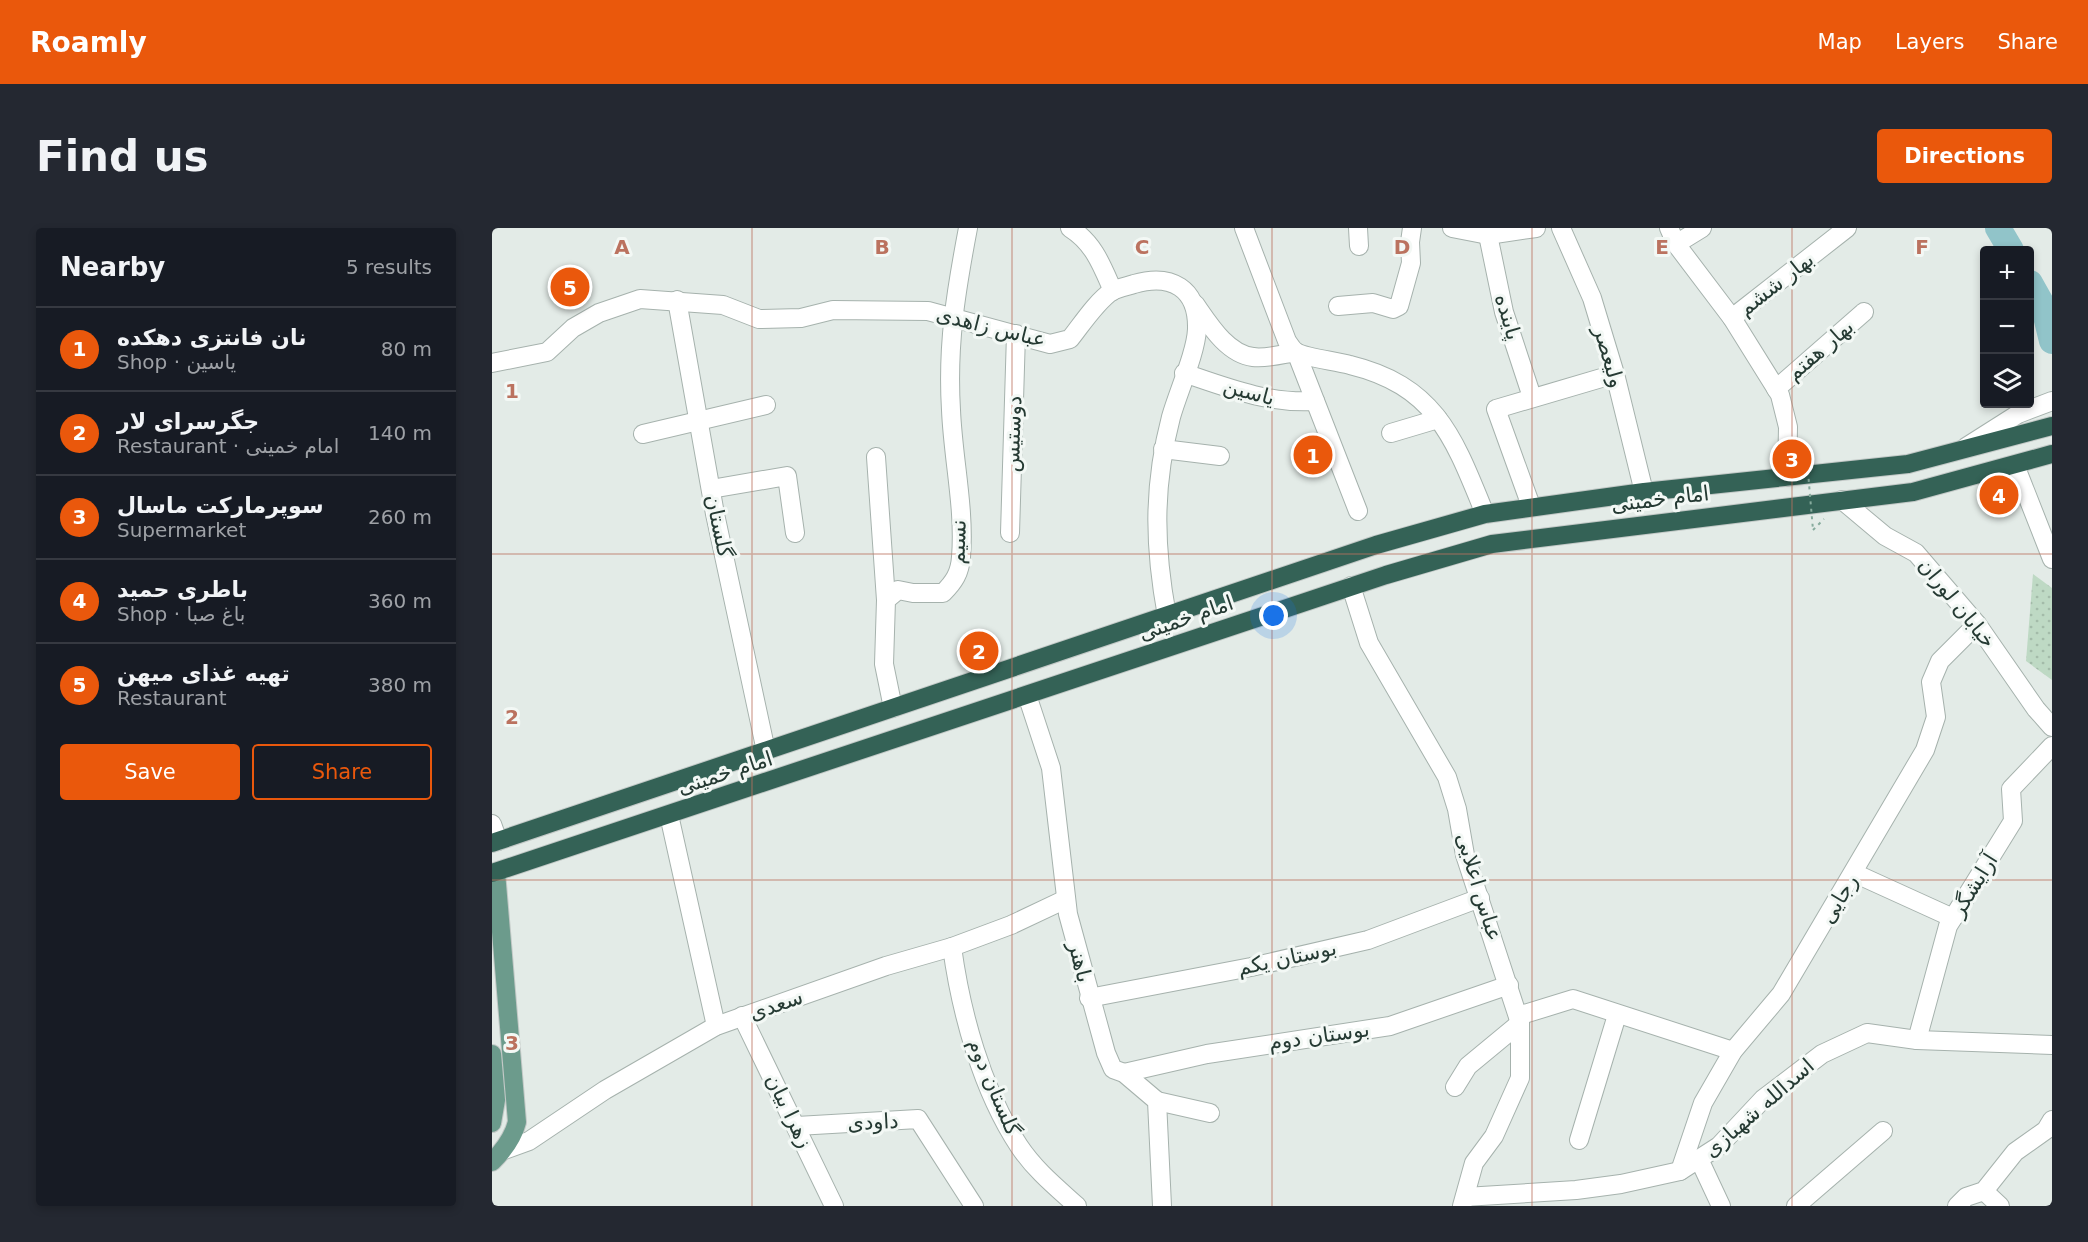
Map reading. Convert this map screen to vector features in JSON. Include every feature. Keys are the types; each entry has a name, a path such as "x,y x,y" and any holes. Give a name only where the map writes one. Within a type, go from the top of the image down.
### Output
{"highway":[{"name":"امام خمینی","path":"494,836 766,751 1376,545 1485,514 1644,492 1908,464 2008,440 2052,426"},
{"name":"امام خمینی","path":"494,873 1352,586 1492,544 1913,492 2052,454"},
{"path":"893,708 899,738"}],"main road":[{"path":"494,873 517,1101 514,1132 498,1156"},
{"path":"492,1054 496,1100 492,1122 498,1156"}],"street":[{"name":"نسیم","path":"886,600 898,590 914,593 943,592 955,580 961,560 962,532 951,410 952,317 968,228"},
{"path":"1070,228 1083,236 1095,251 1113,291"},
{"path":"1244,228 1274,312 1287,341 1296,352 1358,511"},
{"path":"1338,306 1373,303 1393,309 1399,306 1411,263 1412,228"},
{"path":"1452,228 1488,236 1536,228"},
{"name":"ولیعصر","path":"1561,228 1592,298 1615,374 1644,492"},
{"path":"1702,228 1672,236 1732,318 1776,389 1788,427 1787,477"},
{"name":"بهار ششم","path":"1732,318 1848,228"},
{"name":"پاینده","path":"1488,236 1504,312 1532,397"},
{"name":"عباس زاهدی","path":"492,363 547,352 582,323 599,313 640,299 723,305 759,318 801,318 833,310 928,311 1050,344 1070,339 1085,319 1113,291 1158,278 1172,282 1186,292 1228,346 1241,354 1255,358 1296,352"},
{"name":"گلستان","path":"677,300 711,489 766,751"},
{"path":"1167,616 1159,572 1158,471 1197,330 1194,303"},
{"name":"بهار هفتم","path":"1776,389 1864,312"},
{"name":"دوستیس","path":"1010,533 1016,334"},
{"path":"1296,352 1365,368 1401,383 1429,406 1464,462 1485,514"},
{"name":"یاسین","path":"1184,373 1259,397 1290,403 1315,401"},
{"path":"1531,506 1496,409 1615,374"},
{"path":"1959,452 2018,414 2052,401"},
{"path":"643,434 766,405"},
{"path":"1391,433 1438,418"},
{"path":"1163,449 1220,456"},
{"path":"876,457 886,600 885,664 893,708"},
{"path":"2015,465 2052,559"},
{"path":"711,489 787,476 795,533"},
{"name":"خیابان لوران","path":"1842,500 1885,536 1916,553 1977,624 2036,709 2052,728"},
{"name":"عباس اعلایی","path":"1352,586 1369,643 1447,777 1457,809 1465,855 1519,1020 1520,1077 1494,1136 1474,1163 1464,1201"},
{"name":"رجایی","path":"1680,1171 1703,1103 1733,1051 1781,994 1925,750 1936,717 1931,682 1940,661 1977,624"},
{"name":"باهنر","path":"1027,695 1051,768 1066,899 1089,998 1113,1069 1124,1073 1158,1101"},
{"name":"آرایشگر","path":"1917,1040 1948,926 2013,821 2011,789 2052,746"},
{"path":"669,815 716,1026"},
{"path":"1854,873 1953,918"},
{"name":"بوستان یکم","path":"1089,998 1251,967 1368,940 1480,898"},
{"name":"سعدی","path":"498,1156 529,1141 615,1084 716,1026 886,966 952,947 1011,925 1066,899"},
{"name":"گلستان دوم","path":"952,947 959,998 997,1105 1019,1146 1042,1175 1077,1206"},
{"name":"بوستان دوم","path":"1124,1073 1207,1054 1390,1026 1509,985"},
{"path":"1455,1087 1468,1066 1519,1020 1573,999 1733,1051"},
{"path":"1579,1140 1617,1015"},
{"name":"زهرا بیان","path":"742,1017 834,1206"},
{"name":"اسدالله شهبازی","path":"1464,1201 1526,1199 1621,1184 1680,1171 1719,1146 1763,1099 1822,1054 1867,1033 1917,1040 2052,1045"},
{"path":"1162,1206 1158,1101 1210,1113"},
{"name":"داودی","path":"797,1126 918,1119 974,1206"},
{"path":"1958,1206 1966,1197 1984,1191 2015,1152 2046,1130 2052,1120"},
{"path":"1796,1206 1883,1131"},
{"path":"1699,1159 1721,1206"},
{"path":"1984,1191 2000,1206"}],"path":[{"path":"1806,448 1813,530 1826,518"}],"green space":[{"path":"2033,574 2052,588 2052,680 2026,661"}],"waterway":[{"path":"1998,228 2009,246"},
{"path":"2034,290 2044,308 2052,341"}],"place":[{"name":"تهیه غذای میهن","path":"570,287"},
{"name":"نان فانتزی دهکده","path":"1313,455"},
{"name":"سوپرمارکت ماسال","path":"1792,459"},
{"name":"باطری حمید","path":"1999,495"},
{"name":"جگرسرای لار","path":"979,651"}]}
